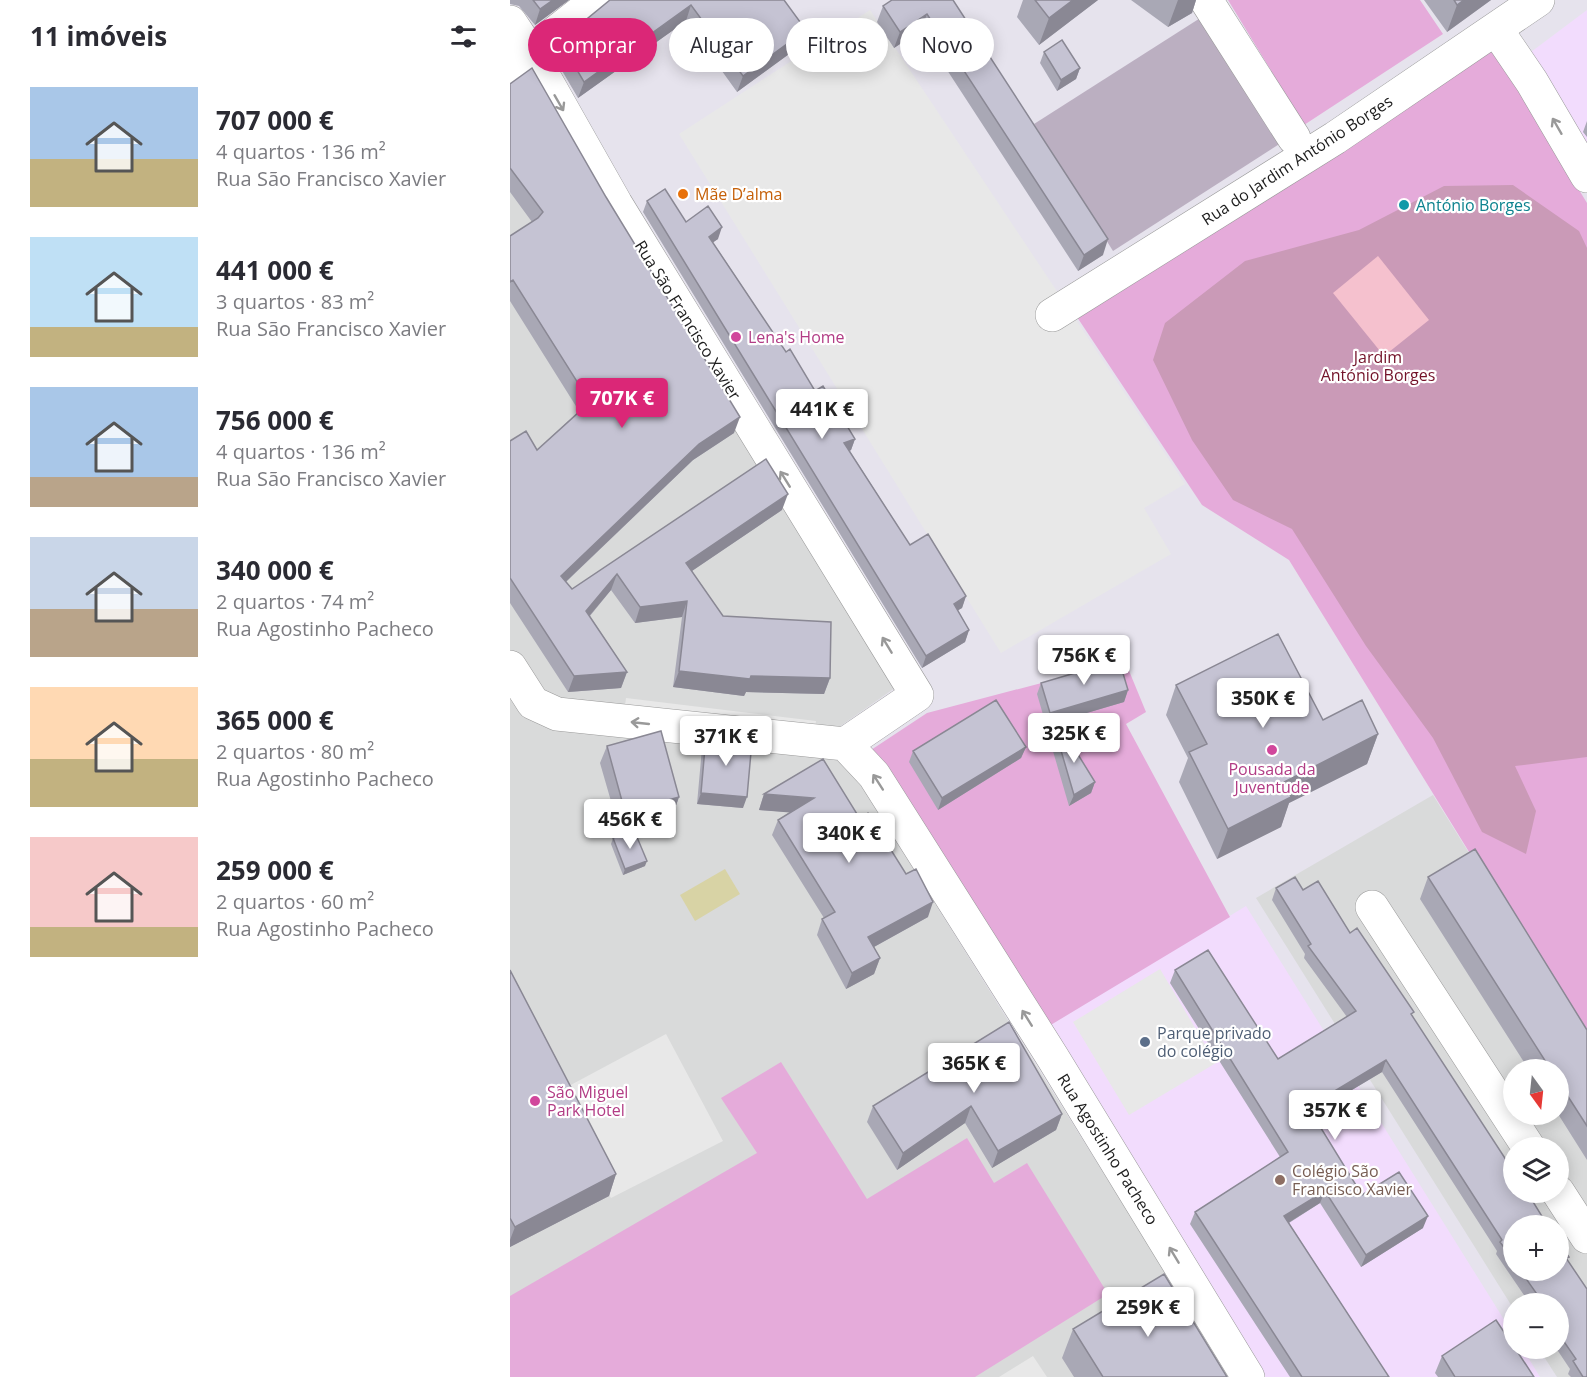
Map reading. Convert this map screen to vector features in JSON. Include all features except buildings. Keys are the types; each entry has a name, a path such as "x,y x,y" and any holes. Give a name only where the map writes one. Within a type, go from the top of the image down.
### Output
{"street":[{"path":"520,60 597,0"},
{"path":"1206,0 1294,138"},
{"name":"Rua do Jardim António Borges","path":"1052,315 1335,138 1538,0"},
{"name":"Rua São Francisco Xavier","path":"510,22 520,60 616,204 917,695 845,744"},
{"path":"1496,29 1532,82 1587,176"},
{"path":"510,667 533,703 557,714 845,744"},
{"name":"Rua Agostinho Pacheco","path":"845,744 880,785 1053,1058 1248,1377"},
{"path":"1372,906 1522,1137"},
{"path":"1565,1203 1587,1237"}],"shaded area":[{"path":"870,10 875,18 858,18"},
{"path":"1587,10 1587,148 1527,55"},
{"path":"1205,15 1284,141 1113,251 1034,124"},
{"path":"888,37 900,55 900,72 911,72 1185,484 1144,508 1171,554 1001,653 679,134 786,65 786,72 888,72"},
{"path":"510,79 902,683 829,734 1231,1377 510,1377"},
{"path":"1378,256 1429,320 1384,356 1333,293"},
{"path":"626,698 816,721 814,735 624,713"},
{"path":"1433,795 1587,1043 1587,1377 1557,1377 1545,1359 1569,1359 1569,1293 1504,1293 1256,898"},
{"path":"725,869 740,894 695,921 680,895"},
{"name":"Colégio São Francisco Xavier","path":"1246,906 1503,1318 1503,1359 1529,1359 1540,1377 1263,1377 1049,1026"},
{"name":"Parque privado do colégio","path":"1160,969 1216,1063 1129,1115 1073,1022"},
{"path":"666,1034 723,1141 611,1198 552,1095"},
{"path":"1033,1356 1047,1377 999,1377"}],"green space":[{"path":"1228,0 1420,0 1443,34 1304,125"},
{"name":"Jardim António Borges","path":"1491,46 1587,203 1587,1043 1289,560 1202,505 1073,311"},
{"name":"Jardim António Borges","path":"1513,185 1579,231 1587,248 1587,757 1515,766 1536,811 1526,854 1482,832 1433,738 1366,646 1292,529 1233,500 1192,440 1153,360 1165,323 1245,261 1359,230 1444,186"},
{"path":"1125,661 1146,712 1126,724 1230,917 1049,1026 871,750 927,713"},
{"path":"781,1062 867,1199 967,1138 994,1183 1027,1163 1108,1294 975,1377 510,1377 510,1296 757,1153 721,1098"}],"place":[{"name":"Mãe D’alma","path":"683,194"},
{"name":"António Borges","path":"1404,205"},
{"name":"Lena's Home","path":"736,337"},
{"name":"Pousada da Juventude","path":"1272,750"},
{"name":"Parque privado do colégio","path":"1145,1042"},
{"name":"São Miguel Park Hotel","path":"535,1101"},
{"name":"Colégio São Francisco Xavier","path":"1280,1180"}]}
